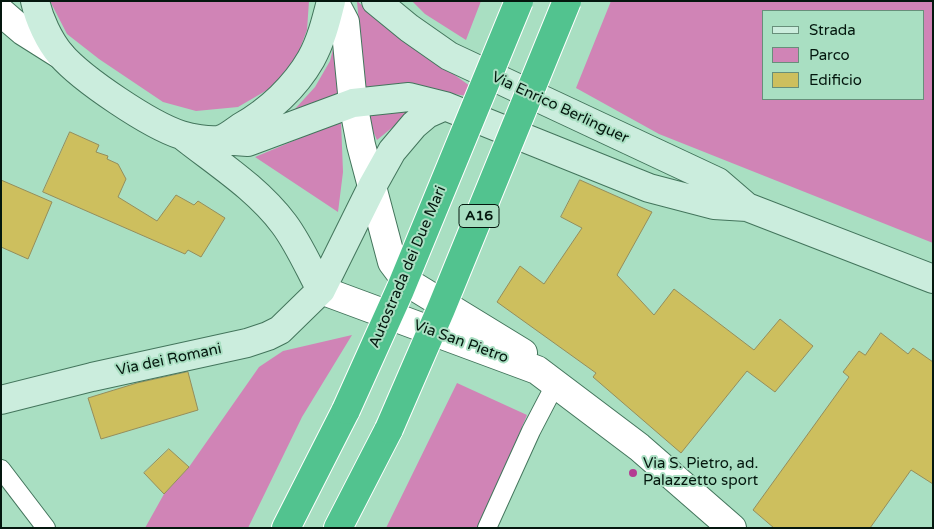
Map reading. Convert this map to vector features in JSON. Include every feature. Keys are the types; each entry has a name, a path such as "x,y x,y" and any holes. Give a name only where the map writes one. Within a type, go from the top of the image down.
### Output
{"highway":[{"name":"Autostrada dei Due Mari","path":"286,528 346,410 396,298 519,1"},
{"name":"A16","path":"338,528 389,429 441,309 567,1"}],"main road":[{"path":"35,1 38,18 61,55 94,84 150,120 181,135 249,187 282,222 297,243 321,290"},
{"path":"220,140 260,115 290,88 311,58 324,29 332,1"},
{"name":"Via Enrico Berlinguer","path":"376,1 409,28 450,56 718,182 747,207"},
{"name":"Via Enrico Berlinguer","path":"181,135 248,142 353,103 410,97 445,106 649,188 714,205 747,207 933,279"},
{"name":"Via dei Romani","path":"1,400 92,377 247,343 280,330 321,290 372,185 392,151 414,124 427,114 445,106"}],"street":[{"path":"332,1 345,22 353,103 361,145 372,185 374,200 392,262 407,282 521,351 546,377"},
{"path":"1,12 23,31 61,55"},
{"name":"Via San Pietro","path":"321,290 546,377 639,447 732,528"}],"lane":[{"path":"487,528 531,431 546,377"},
{"path":"1,469 46,528"}],"green space":[{"path":"50,1 309,1 307,30 296,59 274,86 238,107 196,111 163,102 99,59 67,34"},
{"path":"357,1 388,27 470,86 467,96 407,87 365,90"},
{"path":"412,1 481,1 466,40 425,14"},
{"path":"611,1 933,1 933,243 659,134 576,88"},
{"path":"335,41 343,96 284,121 315,87 330,61"},
{"path":"385,110 411,112 377,140 365,113"},
{"path":"341,121 343,172 338,212 255,157"},
{"path":"352,335 302,417 248,528 145,528 164,494 189,467 259,367 283,351"},
{"path":"457,383 527,415 486,514 479,528 386,528"}],"building":[{"path":"70,132 99,145 96,152 108,156 107,159 118,164 126,179 118,197 157,221 176,195 194,205 198,201 225,218 201,257 188,250 185,254 43,192"},
{"path":"1,180 52,202 28,259 1,247"},
{"path":"580,180 652,212 617,275 654,315 674,289 754,350 780,319 813,346 775,392 747,371 681,453 593,377 596,373 497,302 520,266 544,284 582,228 561,217"},
{"path":"881,333 908,354 913,348 933,362 933,484 911,470 870,528 774,528 753,510 849,377 843,372 859,351 865,355"},
{"path":"188,372 198,410 101,439 88,398 137,383"},
{"path":"169,449 189,467 164,494 144,473"}],"place":[{"name":"Via S. Pietro, ad. Palazzetto sport","path":"633,473"}]}
